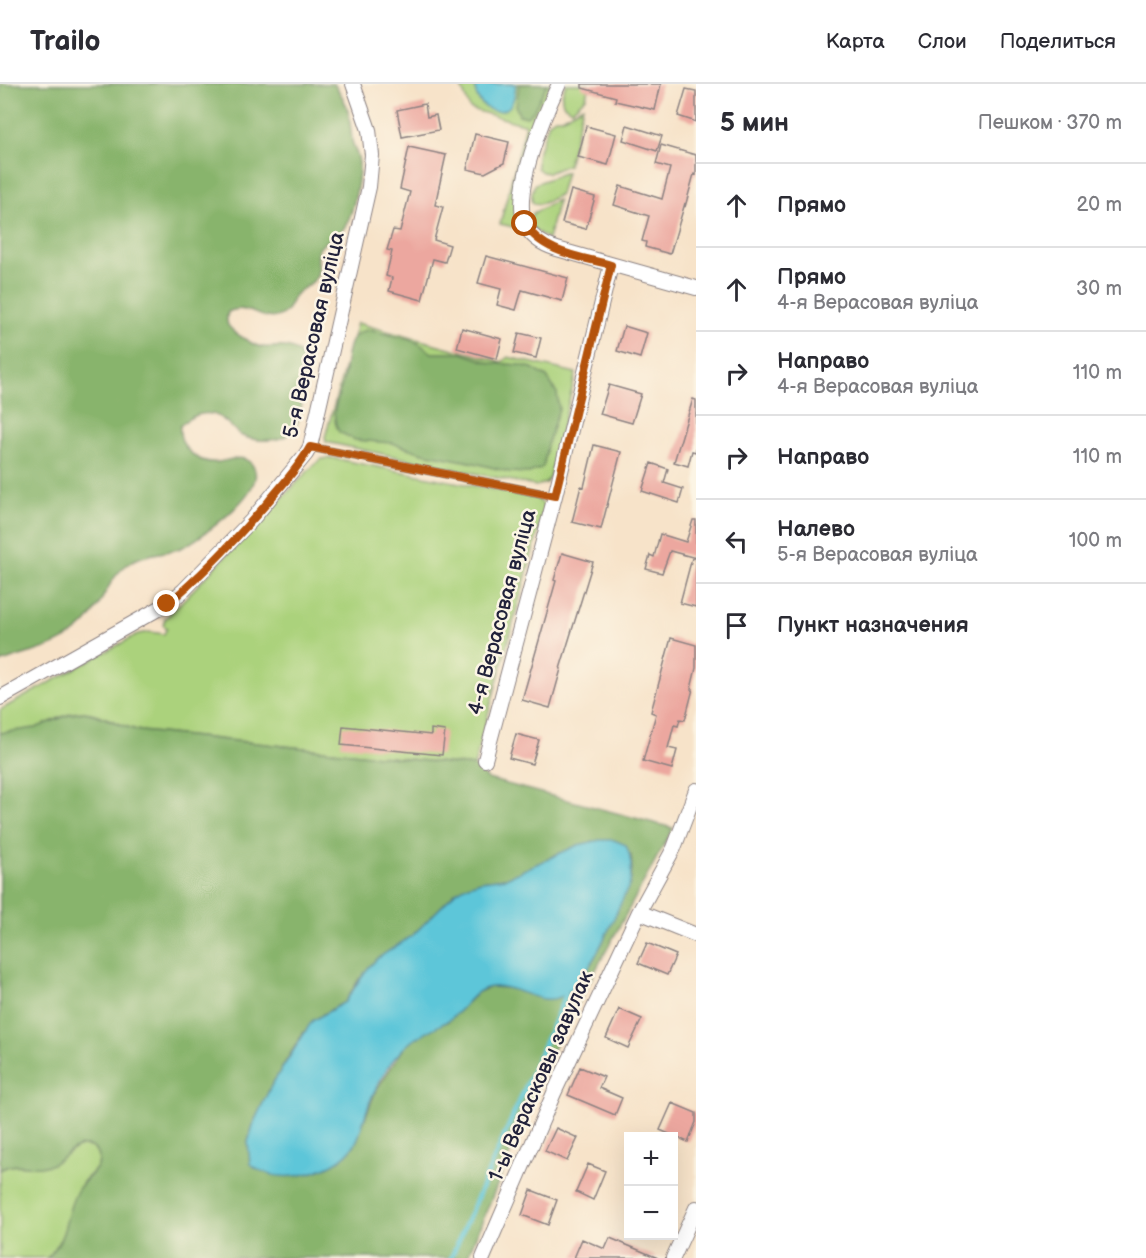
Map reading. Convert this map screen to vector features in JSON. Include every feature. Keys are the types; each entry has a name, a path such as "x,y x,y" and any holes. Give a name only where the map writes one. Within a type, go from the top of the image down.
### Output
{"street":[{"name":"5-я Верасовая вуліца","path":"0,698 167,604 183,591 252,521 310,447 369,187 372,155 369,130 353,84"},
{"path":"560,84 540,127 524,188 522,208 529,231 542,243 557,249 696,288"},
{"name":"4-я Верасовая вуліца","path":"485,760 555,496 611,265"},
{"name":"1-ы Верасковы завулак","path":"483,1258 554,1092 639,912 674,848 696,790"},
{"path":"639,912 696,935"},
{"path":"673,1258 696,1208"}],"lane":[{"path":"310,447 555,496"}],"green space":[{"path":"0,84 334,84 348,110 359,169 349,219 340,233 319,249 317,276 313,282 296,294 286,311 277,317 271,318 243,310 228,312 228,325 244,338 262,347 293,349 302,358 305,372 304,388 300,415 294,429 288,435 275,440 256,440 242,436 224,420 211,414 199,414 180,426 182,441 190,453 196,457 210,462 243,459 251,463 255,478 241,501 216,525 190,543 181,548 134,560 128,564 115,577 92,616 67,638 46,648 0,663"},
{"path":"460,84 551,84 531,134 518,223 513,227 500,224 526,125 470,109"},
{"path":"519,84 547,84 533,112 527,117 519,115 516,107"},
{"path":"566,84 589,84 586,97 572,110 564,105 562,99"},
{"path":"583,106 568,165 548,173 542,172 537,168 537,156 549,122 555,118 562,118"},
{"path":"566,172 560,194 543,203 532,202 535,184"},
{"path":"558,200 548,239 533,229 530,217 533,213"},
{"path":"357,323 502,362 508,357 576,373 550,477 546,483 536,486 326,442 325,437"},
{"path":"368,330 409,339 432,353 462,353 491,363 521,365 532,368 547,377 557,393 559,409 542,468 529,473 509,472 423,453 392,443 355,440 339,432 335,413 350,342 360,332"},
{"path":"332,458 536,498 543,504 544,510 474,766 141,731 97,714 82,712 65,715 38,728 0,733 0,710 138,634 150,632 164,634 167,628 163,625 165,619 315,464 322,459"},
{"path":"84,712 141,731 474,766 488,779 673,828 555,1045 467,1258 47,1258 63,1233 77,1191 98,1166 99,1158 95,1150 85,1146 74,1149 50,1165 18,1165 0,1170 0,733 35,728 71,714","holes":["559,853 631,855 630,884 509,988 491,987 478,992 448,1021 424,1032 406,1045 376,1090 355,1144 248,1142 254,1122 271,1086 303,1033 323,1014 345,1002 359,979 413,935 456,892 481,881 506,878"]},
{"path":"80,1146 96,1150 99,1164 83,1182 64,1232 54,1250 47,1258 0,1258 0,1170 14,1165 43,1165"}],"water":[{"path":"476,84 516,84 512,103 501,111 488,109 478,99"},
{"path":"600,840 614,840 626,845 631,864 630,884 594,959 576,985 566,994 548,999 502,987 479,991 455,1015 412,1041 395,1058 374,1093 357,1140 350,1151 338,1161 324,1168 294,1176 267,1174 250,1164 248,1142 254,1122 271,1086 312,1021 345,1002 368,968 378,958 413,935 456,892 468,885 506,878 578,845"}],"building":[{"path":"582,84 661,84 655,110 615,101 616,97 582,88"},
{"path":"686,89 696,91 696,122 678,116"},
{"path":"425,104 427,117 436,115 439,130 402,137 397,110"},
{"path":"627,125 662,136 657,151 623,140"},
{"path":"586,126 616,134 608,165 578,157"},
{"path":"475,134 509,142 504,163 485,173 467,169"},
{"path":"661,145 696,155 696,175 694,174 670,254 645,247 646,242 642,241 649,216 614,205 620,186 662,199 670,168 656,164"},
{"path":"409,147 446,155 435,205 443,207 434,240 450,245 445,262 433,259 422,300 389,291 392,278 386,276 392,251 387,250 393,230 400,231 410,192 400,189"},
{"path":"571,190 595,197 586,229 562,223"},
{"path":"486,256 568,278 562,301 522,290 516,310 497,305 501,289 478,283"},
{"path":"624,326 647,333 640,358 617,351"},
{"path":"462,328 502,339 497,359 457,348"},
{"path":"519,333 541,338 536,358 514,353"},
{"path":"609,385 641,394 632,423 600,414"},
{"path":"693,399 696,400 696,452 692,451 688,466 674,462"},
{"path":"594,445 621,452 601,529 572,522 581,486 584,487"},
{"path":"651,463 668,469 664,483 683,489 679,503 642,491"},
{"path":"693,520 696,520 696,558 670,551 662,573 646,569 650,555 654,557 660,534 686,542"},
{"path":"562,553 593,562 550,708 522,700"},
{"path":"692,558 696,558 696,607 680,603"},
{"path":"671,638 696,645 696,668 691,689 693,689 685,720 680,719 678,726 674,725 668,748 677,750 672,769 643,761 656,714 651,712"},
{"path":"343,726 431,735 431,729 445,731 442,755 341,745"},
{"path":"516,734 539,740 532,764 509,758"},
{"path":"647,943 676,955 667,975 638,963"},
{"path":"619,1009 642,1019 628,1048 606,1038"},
{"path":"580,1067 604,1077 599,1088 622,1098 615,1115 568,1095"},
{"path":"672,1103 696,1113 696,1122 688,1142 678,1138 678,1132 660,1130"},
{"path":"556,1128 578,1138 567,1161 545,1151"},
{"path":"588,1164 605,1171 593,1200 576,1192"},
{"path":"531,1190 557,1200 548,1225 522,1215"},
{"path":"610,1238 658,1258 574,1258 582,1239 605,1249"}],"waterway":[{"path":"451,1258 566,994"}],"route":[{"path":"167,604 183,591 252,521 310,447 555,496 611,265 550,247 534,237 525,224"}]}
